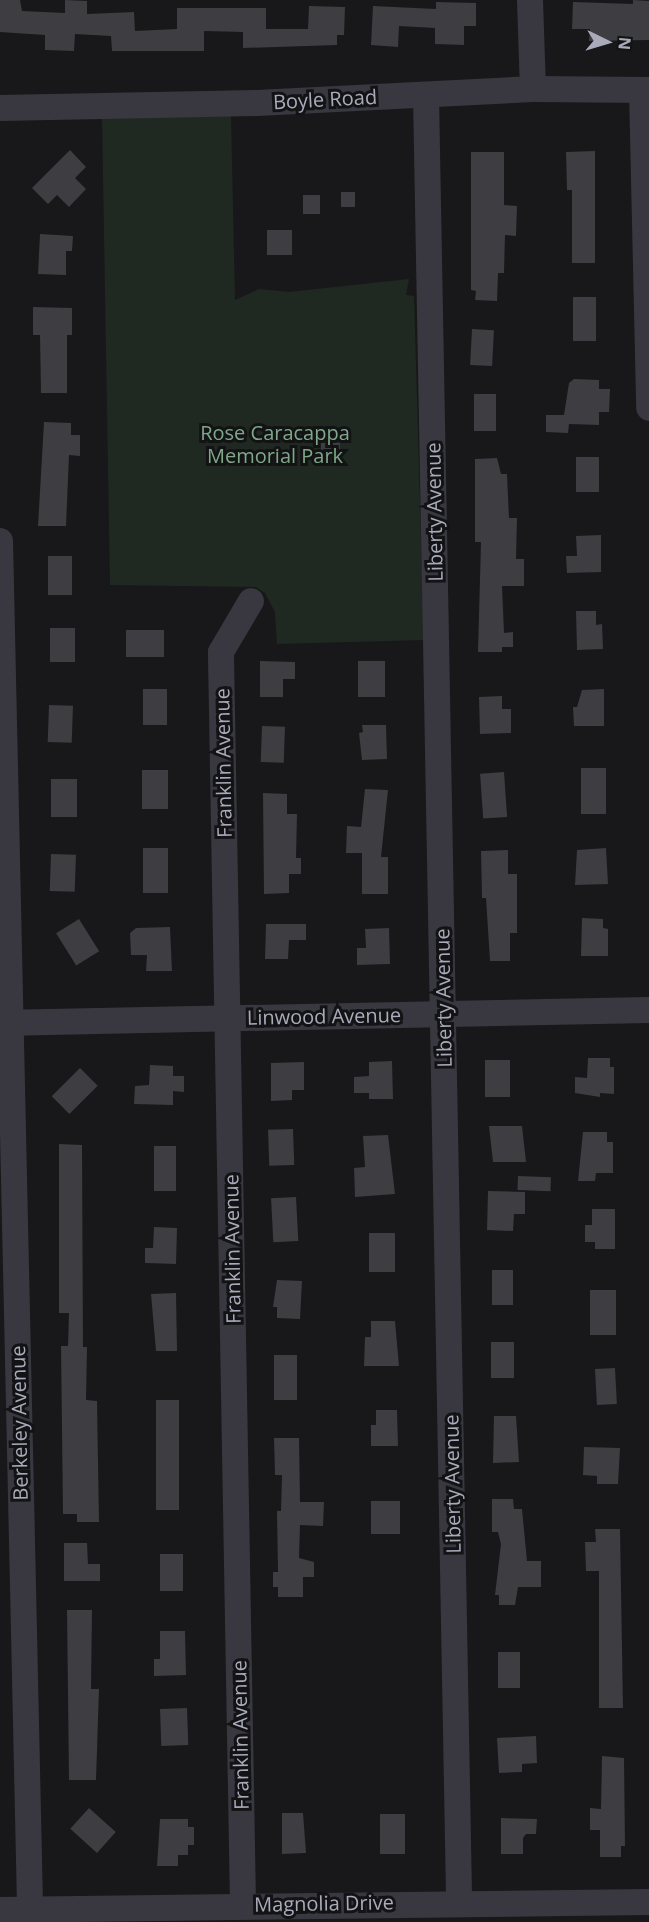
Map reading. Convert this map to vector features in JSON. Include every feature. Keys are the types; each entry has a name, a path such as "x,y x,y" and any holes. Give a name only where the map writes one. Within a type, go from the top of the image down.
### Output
{"street":[{"path":"530,0 533,89"},
{"name":"Boyle Road","path":"0,108 426,95 533,89 645,90"},
{"path":"645,90 649,408"},
{"name":"Liberty Avenue","path":"426,95 459,1901"},
{"name":"Berkeley Avenue","path":"0,542 5,1023 30,1910"},
{"name":"Franklin Avenue","path":"243,1904 221,652 251,601"},
{"name":"Linwood Avenue","path":"5,1023 649,1010"},
{"name":"Magnolia Drive","path":"0,1910 459,1901 649,1902"}],"green space":[{"name":"Rose Caracappa Memorial Park","path":"102,114 231,116 235,300 259,289 289,292 409,279 406,295 414,296 424,640 277,644 275,612 265,593 256,587 110,585"}],"building":[{"path":"0,0 20,0 22,11 65,13 65,0 87,1 87,14 134,12 135,31 177,29 177,8 266,8 266,29 308,29 309,6 345,7 344,35 337,35 337,45 243,48 243,32 204,31 204,51 112,51 111,36 75,34 74,51 45,50 45,35 0,32"},
{"path":"633,0 649,1 649,40 589,41 590,29 572,29 573,2 633,4"},
{"path":"436,2 476,3 476,26 464,26 464,45 435,44 435,28 399,26 398,47 371,45 373,6 436,9"},
{"path":"70,150 86,167 75,178 86,189 69,207 57,195 48,204 32,188"},
{"path":"595,151 595,263 572,263 572,190 567,190 566,152"},
{"path":"471,152 504,152 504,205 517,206 516,236 505,235 504,273 498,273 497,301 475,300 476,291 471,290"},
{"path":"341,192 355,192 355,207 341,207"},
{"path":"303,195 320,195 320,214 303,214"},
{"path":"267,230 292,230 292,255 267,255"},
{"path":"40,234 73,236 72,251 66,251 66,275 38,274"},
{"path":"573,297 596,297 596,341 573,341"},
{"path":"33,307 72,308 72,335 67,335 67,393 41,393 40,335 33,335"},
{"path":"472,329 494,330 492,366 470,365"},
{"path":"574,379 599,380 599,389 610,389 609,412 599,412 599,425 569,424 568,433 546,432 546,415 564,415 569,383"},
{"path":"474,394 496,394 496,431 474,431"},
{"path":"44,422 71,423 71,435 80,435 80,456 69,455 66,526 38,526"},
{"path":"321,443 340,443 340,463 321,463"},
{"path":"576,457 599,457 599,492 576,492"},
{"path":"497,458 501,474 507,474 509,518 517,518 516,559 524,559 524,586 502,586 504,633 513,632 513,647 502,647 502,652 478,652 481,542 475,542 475,459"},
{"path":"601,535 601,572 567,573 566,556 577,556 576,536"},
{"path":"48,556 72,556 72,595 48,595"},
{"path":"576,611 596,611 596,625 602,624 603,649 577,650"},
{"path":"50,628 75,628 75,662 50,662"},
{"path":"126,630 164,630 164,657 126,657"},
{"path":"260,661 295,662 295,679 283,679 283,697 260,697"},
{"path":"358,661 385,661 385,697 358,697"},
{"path":"143,689 167,689 167,725 143,725"},
{"path":"604,689 604,726 574,726 573,707 577,707 582,690"},
{"path":"502,696 502,709 511,709 511,733 480,734 479,697"},
{"path":"49,705 73,706 72,743 48,742"},
{"path":"362,725 386,725 387,759 362,760 359,733 363,732"},
{"path":"262,726 285,727 284,763 261,762"},
{"path":"581,768 606,768 606,814 581,814"},
{"path":"142,770 168,770 168,809 142,809"},
{"path":"504,772 507,817 483,819 480,774"},
{"path":"51,779 77,779 77,817 51,817"},
{"path":"365,789 388,790 381,857 388,857 388,894 362,894 362,853 346,853 347,826 361,827"},
{"path":"263,793 287,794 287,814 297,814 296,858 301,858 301,874 289,874 289,893 264,894"},
{"path":"143,848 168,848 168,893 143,893"},
{"path":"606,848 608,884 575,885 577,850"},
{"path":"508,850 508,874 517,874 517,933 510,933 510,961 490,961 486,898 482,898 481,851"},
{"path":"51,854 76,855 75,892 50,891"},
{"path":"582,918 603,919 603,928 608,929 608,956 581,956"},
{"path":"79,919 99,951 76,966 56,933"},
{"path":"266,924 306,924 306,940 289,940 288,959 265,959"},
{"path":"170,927 172,971 146,971 147,955 131,955 130,933 136,928"},
{"path":"389,928 390,964 357,965 357,948 366,948 365,929"},
{"path":"588,1058 610,1058 610,1067 614,1067 614,1094 600,1093 600,1097 575,1093 575,1077 587,1078"},
{"path":"485,1060 510,1060 510,1097 485,1097"},
{"path":"392,1061 393,1099 369,1099 369,1093 354,1093 354,1077 369,1076 369,1062"},
{"path":"304,1062 304,1090 292,1090 292,1100 271,1101 271,1063"},
{"path":"150,1065 173,1066 173,1076 184,1076 184,1092 173,1091 173,1105 134,1104 135,1086 149,1085"},
{"path":"80,1068 98,1086 69,1114 52,1096"},
{"path":"489,1126 522,1126 526,1162 493,1162"},
{"path":"293,1129 294,1165 269,1166 268,1130"},
{"path":"583,1132 607,1132 607,1142 613,1142 613,1173 596,1173 595,1181 578,1181"},
{"path":"388,1135 395,1194 355,1197 354,1168 365,1167 363,1136"},
{"path":"59,1144 82,1145 83,1347 87,1347 86,1400 97,1401 99,1522 77,1522 77,1514 63,1514 61,1346 68,1346 69,1313 59,1313"},
{"path":"154,1146 176,1146 176,1191 154,1191"},
{"path":"518,1176 551,1177 550,1191 518,1190"},
{"path":"488,1191 525,1192 525,1214 514,1214 513,1231 487,1230"},
{"path":"296,1197 298,1241 273,1242 271,1198"},
{"path":"592,1209 615,1209 615,1249 595,1249 595,1242 585,1242 585,1225 592,1225"},
{"path":"154,1227 177,1228 176,1264 145,1263 145,1248 153,1248"},
{"path":"369,1233 395,1233 395,1272 369,1272"},
{"path":"492,1270 513,1270 513,1305 492,1305"},
{"path":"277,1280 302,1281 300,1319 277,1318 277,1307 273,1307"},
{"path":"590,1290 616,1290 616,1335 590,1335"},
{"path":"176,1293 177,1351 156,1351 151,1294"},
{"path":"371,1321 395,1321 399,1366 364,1366 365,1337 371,1337"},
{"path":"491,1342 514,1342 514,1378 491,1378"},
{"path":"274,1355 297,1355 297,1400 274,1400"},
{"path":"615,1368 617,1404 597,1405 595,1369"},
{"path":"156,1400 179,1400 179,1510 156,1510"},
{"path":"376,1410 397,1410 398,1446 371,1446 371,1425 376,1425"},
{"path":"494,1416 516,1416 519,1462 493,1463"},
{"path":"274,1438 299,1438 300,1502 324,1502 323,1526 300,1525 299,1558 314,1562 314,1577 303,1577 303,1597 278,1597 278,1587 273,1587 273,1572 278,1572 277,1511 281,1511 282,1475 275,1475"},
{"path":"584,1447 620,1448 618,1484 597,1484 597,1476 583,1475"},
{"path":"492,1499 513,1499 514,1509 522,1509 527,1561 541,1561 541,1587 518,1587 515,1605 499,1605 499,1595 495,1595 501,1544 498,1532 492,1532"},
{"path":"371,1501 400,1501 400,1534 371,1534"},
{"path":"595,1529 620,1529 623,1708 599,1708 599,1571 586,1571 585,1542 596,1542"},
{"path":"64,1543 87,1543 88,1564 100,1564 100,1581 64,1581"},
{"path":"160,1554 183,1554 183,1591 160,1591"},
{"path":"67,1610 92,1610 91,1689 99,1689 96,1780 69,1780"},
{"path":"160,1631 185,1631 186,1675 154,1676 154,1659 160,1659"},
{"path":"498,1652 520,1652 520,1688 498,1688"},
{"path":"187,1708 188,1745 161,1746 160,1709"},
{"path":"536,1736 537,1763 522,1764 522,1772 499,1773 497,1738"},
{"path":"602,1756 624,1758 625,1846 621,1846 621,1857 600,1857 600,1830 590,1830 590,1808 601,1809"},
{"path":"89,1808 116,1832 97,1853 70,1829"},
{"path":"282,1813 303,1813 306,1853 282,1854"},
{"path":"380,1814 405,1814 405,1854 380,1854"},
{"path":"501,1818 537,1819 536,1834 526,1834 523,1838 523,1854 501,1854"},
{"path":"160,1819 188,1819 188,1827 194,1827 194,1845 188,1845 188,1855 178,1855 178,1866 157,1866"}]}
